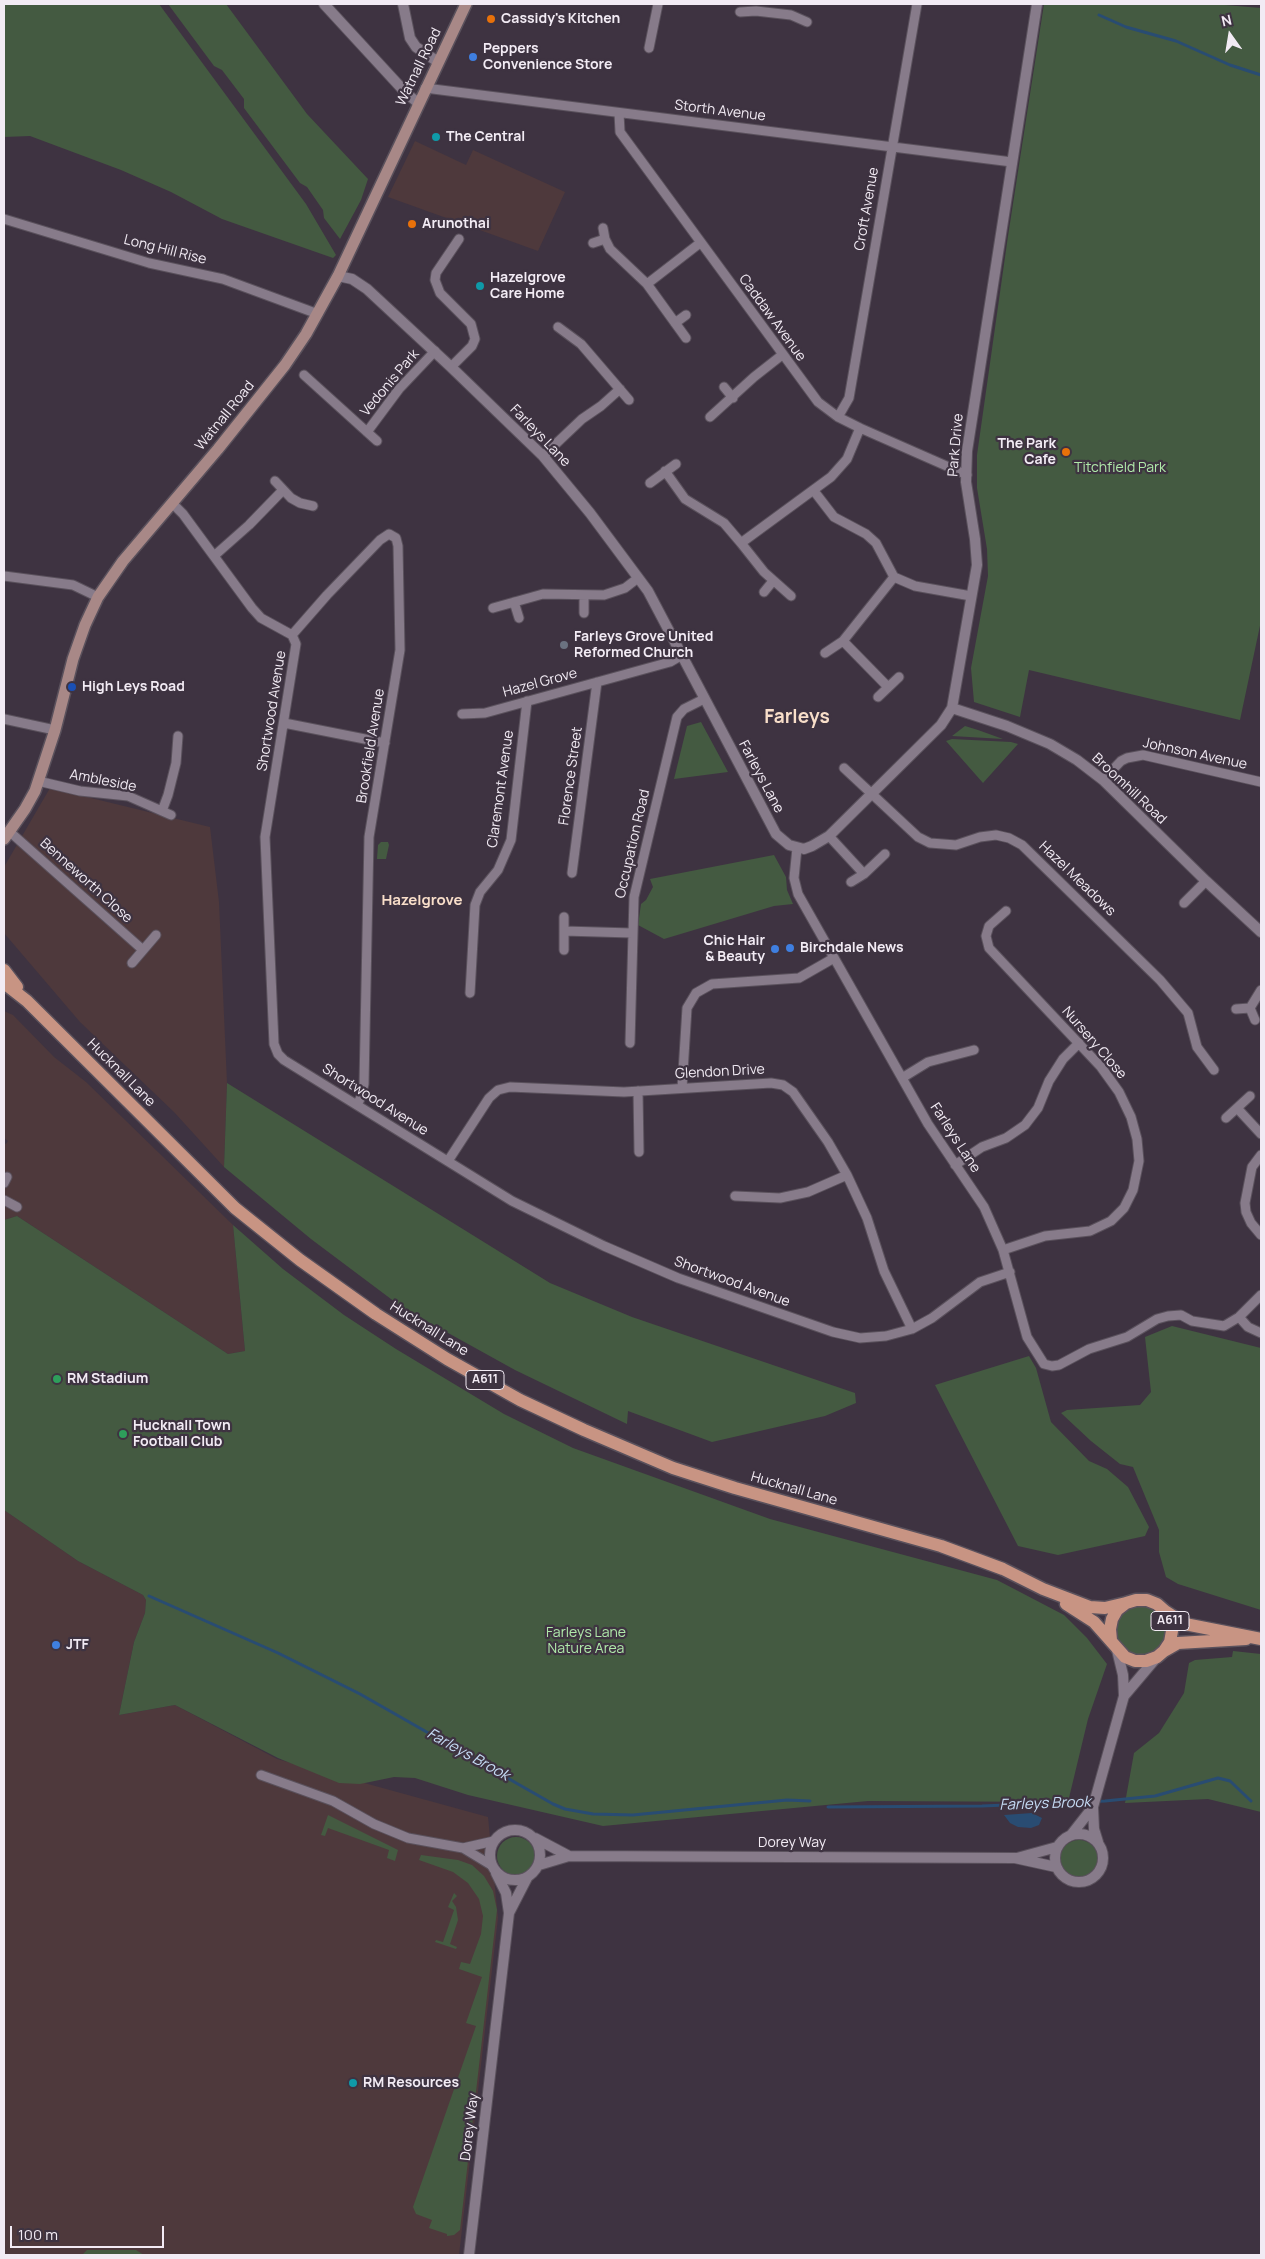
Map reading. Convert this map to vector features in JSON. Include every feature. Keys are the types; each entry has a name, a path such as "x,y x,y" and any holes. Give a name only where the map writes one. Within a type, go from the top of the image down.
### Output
{"main road":[{"name":"Watnall Road","path":"7,836 25,809 38,781 55,730 73,659 85,625 98,598 123,561 285,365 318,314 338,276 466,4"},
{"name":"Hucknall Lane","path":"4,970 27,1001"},
{"name":"Hucknall Lane","path":"4,982 27,1001 235,1208 376,1314 447,1360 528,1404 673,1468 735,1488 941,1546 1003,1569 1043,1589 1090,1607 1105,1608 1136,1600 1147,1600 1157,1604 1185,1624 1257,1639"},
{"name":"Hucknall Lane","path":"1043,1589 1094,1622 1125,1657 1135,1661 1146,1661 1178,1643 1199,1641 1228,1642 1257,1639"},
{"path":"1114,1645 1110,1629 1112,1619 1118,1610 1126,1604"},
{"name":"A611","path":"1160,1654 1170,1642 1172,1631 1170,1620 1165,1611"}],"street":[{"path":"324,4 405,92 418,103"},
{"path":"403,4 410,38 416,47 438,62"},
{"path":"649,48 658,4"},
{"name":"Croft Avenue","path":"838,417 849,398 917,4"},
{"name":"Park Drive","path":"797,848 812,846 829,836 941,725 952,708 977,565 967,475 967,451 1037,4"},
{"path":"740,12 756,7 792,16 807,22"},
{"name":"Storth Avenue","path":"425,88 1012,162"},
{"name":"Caddaw Avenue","path":"619,112 620,132 818,402 838,417 860,428 967,475"},
{"name":"Long Hill Rise","path":"4,219 149,263 223,279 318,314"},
{"path":"603,228 605,239 619,259 647,284 686,338"},
{"path":"451,367 472,346 474,331 471,324 440,293 435,280 436,274 459,239"},
{"path":"593,242 605,239"},
{"path":"647,284 700,243"},
{"name":"Farleys Lane","path":"338,276 352,279 367,289 435,351 543,456 590,513 648,591 776,834 789,845 797,848 794,878 796,887 834,958 928,1124 984,1207 1003,1250 1027,1337 1044,1364 1059,1365 1089,1349 1127,1337 1157,1319 1168,1316 1181,1315 1192,1321 1224,1326 1239,1316"},
{"path":"675,323 686,315"},
{"path":"558,326 582,344 629,400"},
{"name":"Vedonis Park","path":"367,432 399,389 435,351"},
{"path":"710,417 733,398 754,376 782,355"},
{"name":"Vedonis Park","path":"304,375 377,441"},
{"path":"724,387 733,398"},
{"path":"543,456 582,419 602,406 620,389"},
{"path":"742,543 831,477 847,458 860,428"},
{"path":"650,482 676,464"},
{"path":"666,472 685,499 724,523 774,581 791,596"},
{"path":"274,481 300,503 313,506"},
{"path":"214,556 249,525 283,490"},
{"path":"814,491 834,517 866,534 876,544 894,577 915,586 971,596"},
{"name":"Shortwood Avenue","path":"172,504 183,514 260,618 292,635 296,648 265,836 274,1044 278,1054 284,1060 512,1201 604,1246 678,1278 842,1334 860,1338 886,1336 912,1329 932,1318 980,1282 1010,1272"},
{"name":"Brookfield Avenue","path":"292,635 327,595 380,540 385,536 392,535 398,546 400,650 369,838 364,1084 362,1097 357,1105"},
{"path":"4,576 73,585 98,598"},
{"path":"825,653 842,641 894,577"},
{"path":"493,608 542,594 604,595 617,592 638,578"},
{"path":"764,592 774,581"},
{"path":"584,594 584,613"},
{"path":"514,602 519,618"},
{"path":"842,641 888,687"},
{"name":"Hazel Grove","path":"462,714 485,712 527,701 670,662 682,655"},
{"path":"878,697 899,677"},
{"name":"Florence Street","path":"572,873 597,682"},
{"name":"Occupation Road","path":"630,1043 634,897 677,717 684,709 704,699"},
{"name":"Claremont Avenue","path":"470,993 475,904 480,892 498,870 510,840 527,701"},
{"name":"Broomhill Road","path":"952,708 1006,726 1050,744 1077,760 1103,780 1206,882 1261,932"},
{"path":"4,719 55,730"},
{"path":"284,723 385,743"},
{"name":"Ambleside","path":"38,781 80,792 128,796 167,813 176,763 178,736"},
{"name":"Johnson Avenue","path":"1103,780 1121,761 1143,755 1261,782"},
{"name":"Hazel Meadows","path":"844,768 918,837 930,843 956,845 980,837 996,835 1009,838 1022,845 1160,980 1188,1013 1197,1047 1214,1070"},
{"name":"Benneworth Close","path":"7,836 143,950"},
{"path":"829,836 864,874"},
{"path":"851,882 864,874 884,854"},
{"path":"1184,903 1206,882"},
{"name":"Nursery Close","path":"1003,1250 1059,1233 1090,1231 1111,1221 1124,1208 1133,1190 1139,1161 1131,1117 1118,1092 1100,1067 989,948 986,936 989,926 1006,910"},
{"path":"564,917 564,950"},
{"path":"564,931 632,933"},
{"path":"132,963 156,935"},
{"path":"682,1088 687,1008 696,993 712,984 800,978 834,958"},
{"path":"1250,1008 1261,990"},
{"path":"1236,1009 1250,1008"},
{"path":"1250,1008 1255,1020"},
{"path":"955,1165 982,1147 1006,1138 1025,1125 1038,1108 1049,1081 1063,1059 1079,1044"},
{"path":"902,1078 928,1062 974,1050"},
{"name":"Glendon Drive","path":"448,1161 489,1098 498,1090 510,1087 638,1091 771,1083 782,1085 793,1092 828,1142 847,1174 867,1218 884,1271 912,1329"},
{"path":"638,1091 640,1152"},
{"path":"1226,1118 1250,1096"},
{"path":"1237,1108 1261,1134"},
{"path":"1261,1155 1252,1167 1245,1208 1250,1224 1261,1234"},
{"path":"735,1196 780,1198 808,1192 847,1174"},
{"path":"4,1200 17,1207"},
{"path":"1261,1295 1239,1316 1248,1327 1261,1333"},
{"path":"1072,1835 1092,1807 1124,1696 1123,1675 1114,1645"},
{"path":"1124,1696 1160,1654"},
{"path":"261,1775 333,1801 374,1824 408,1838 463,1848 494,1841 507,1831 523,1831 530,1835 540,1848 539,1865 527,1878 511,1880 463,1848"},
{"path":"1092,1807 1094,1830 1098,1842 1103,1858 1098,1873 1091,1879 1075,1882 1061,1874 1054,1860 1057,1847 1066,1837 1086,1834 1098,1842"},
{"name":"Dorey Way","path":"530,1835 569,1856"},
{"path":"494,1841 489,1857 494,1869"},
{"name":"Dorey Way","path":"1015,1858 1057,1847"},
{"name":"Dorey Way","path":"539,1865 569,1856 1015,1858 1056,1867"},
{"name":"Dorey Way","path":"470,2255 509,1913 506,1893 494,1869"},
{"name":"Dorey Way","path":"509,1913 527,1878"}],"shaded area":[{"path":"415,141 466,165 473,150 565,192 538,251 388,197"},
{"path":"50,788 210,827 219,902 227,1083 224,1167 174,1112 80,1022 4,933 4,867"},
{"path":"4,1011 13,1015 54,1057 86,1082 233,1225 245,1351 228,1354 17,1216 4,1220 4,1143 6,1144 8,1141 4,1138"},
{"path":"4,1510 78,1561 143,1595 146,1600 145,1613 134,1642 119,1715 175,1705 277,1759 488,1817 498,1918 459,2255 4,2255"}],"green space":[{"path":"4,4 159,4 306,204 336,255 333,258 222,219 171,192 121,170 30,136 4,137"},
{"path":"168,4 226,4 307,114 368,179 361,200 340,239 324,218 323,210 307,187 300,183 244,108 244,99 222,70 214,66"},
{"name":"Titchfield Park","path":"1044,4 1213,4 1261,8 1261,621 1240,720 1029,670 1020,717 974,702 971,668 988,576 987,549 977,488 977,455 1008,236"},
{"path":"701,722 728,772 674,779 687,726"},
{"path":"965,726 978,730 1003,739 952,736"},
{"path":"952,739 1018,744 983,783 946,741"},
{"path":"381,842 388,842 389,845 386,859 377,859 378,845"},
{"path":"774,855 786,877 787,890 793,904 774,906 664,939 638,925 641,904 646,900 653,887 650,879"},
{"path":"227,1083 550,1283 632,1317 855,1393 856,1403 825,1416 712,1442 628,1411 627,1424 515,1370 403,1308 311,1239 224,1167"},
{"name":"Farleys Lane Nature Area","path":"17,1216 228,1354 245,1351 233,1225 283,1269 344,1315 396,1349 504,1414 573,1448 770,1519 997,1580 1064,1615 1087,1638 1107,1664 1088,1719 1068,1802 868,1801 603,1826 468,1795 415,1778 394,1777 360,1784 339,1783 278,1758 175,1705 119,1715 134,1642 145,1613 146,1600 143,1595 78,1561 4,1510 4,1220"},
{"path":"1172,1326 1261,1348 1261,1610 1178,1584 1166,1577 1159,1552 1159,1530 1133,1467 1120,1464 1091,1441 1061,1413 1067,1410 1140,1405 1151,1392 1145,1337"},
{"path":"1029,1356 1036,1368 1051,1422 1089,1461 1107,1469 1128,1487 1149,1527 1145,1536 1058,1555 1018,1546 935,1385"},
{"path":"1141,1606 1155,1610 1162,1617 1166,1631 1162,1645 1155,1652 1141,1656 1127,1652 1120,1645 1116,1631 1120,1617 1127,1610"},
{"path":"1233,1651 1261,1654 1261,1812 1208,1799 1125,1803 1134,1753 1159,1733 1184,1693 1189,1663 1195,1660 1232,1657"},
{"path":"328,1815 398,1850 395,1861 387,1858 389,1850 328,1828 325,1836 321,1835"},
{"path":"516,1837 530,1842 535,1856 530,1870 516,1875 502,1870 497,1856 502,1842"},
{"path":"1079,1840 1092,1846 1098,1859 1092,1872 1079,1878 1066,1872 1060,1859 1066,1846"},
{"path":"421,1855 458,1860 472,1865 484,1876 493,1891 497,1910 460,2230 454,2235 447,2236 447,2234 429,2228 432,2220 416,2214 413,2207 476,2026 466,2023 482,1977 459,1969 461,1962 470,1964 481,1934 483,1916 479,1899 468,1883 453,1872 419,1860"},
{"path":"454,1893 457,1896 452,1901 456,1907 458,1920 450,1944 457,1947 456,1949 435,1942 436,1940 443,1942 454,1910 448,1907"},
{"path":"87,2250 136,2250 144,2255 82,2255"}],"water":[{"path":"1032,1813 1042,1818 1039,1825 1031,1828 1018,1827 1010,1823 1004,1815"}],"waterway":[{"path":"1099,15 1126,27 1176,41 1230,65 1261,75"},
{"name":"Farleys Brook","path":"149,1596 278,1653 360,1694 553,1804 565,1809 593,1814 633,1815 787,1800 810,1801"},
{"name":"Farleys Brook","path":"828,1807 982,1806 1105,1801 1155,1796 1218,1778 1230,1781 1251,1801"}],"place":[{"name":"Cassidy's Kitchen","path":"491,19"},
{"name":"Peppers Convenience Store","path":"473,57"},
{"name":"The Central","path":"436,137"},
{"name":"Arunothai","path":"412,224"},
{"name":"Hazelgrove Care Home","path":"480,286"},
{"name":"The Park Cafe","path":"1066,452"},
{"name":"Farleys Grove United Reformed Church","path":"564,645"},
{"name":"High Leys Road","path":"72,687"},
{"name":"Birchdale News","path":"790,948"},
{"name":"Chic Hair & Beauty","path":"775,949"},
{"name":"RM Stadium","path":"57,1379"},
{"name":"Hucknall Town Football Club","path":"123,1434"},
{"name":"JTF","path":"56,1645"},
{"name":"RM Resources","path":"353,2083"}],"district":[{"name":"Farleys","path":"797,718"},
{"name":"Hazelgrove","path":"422,901"}]}
